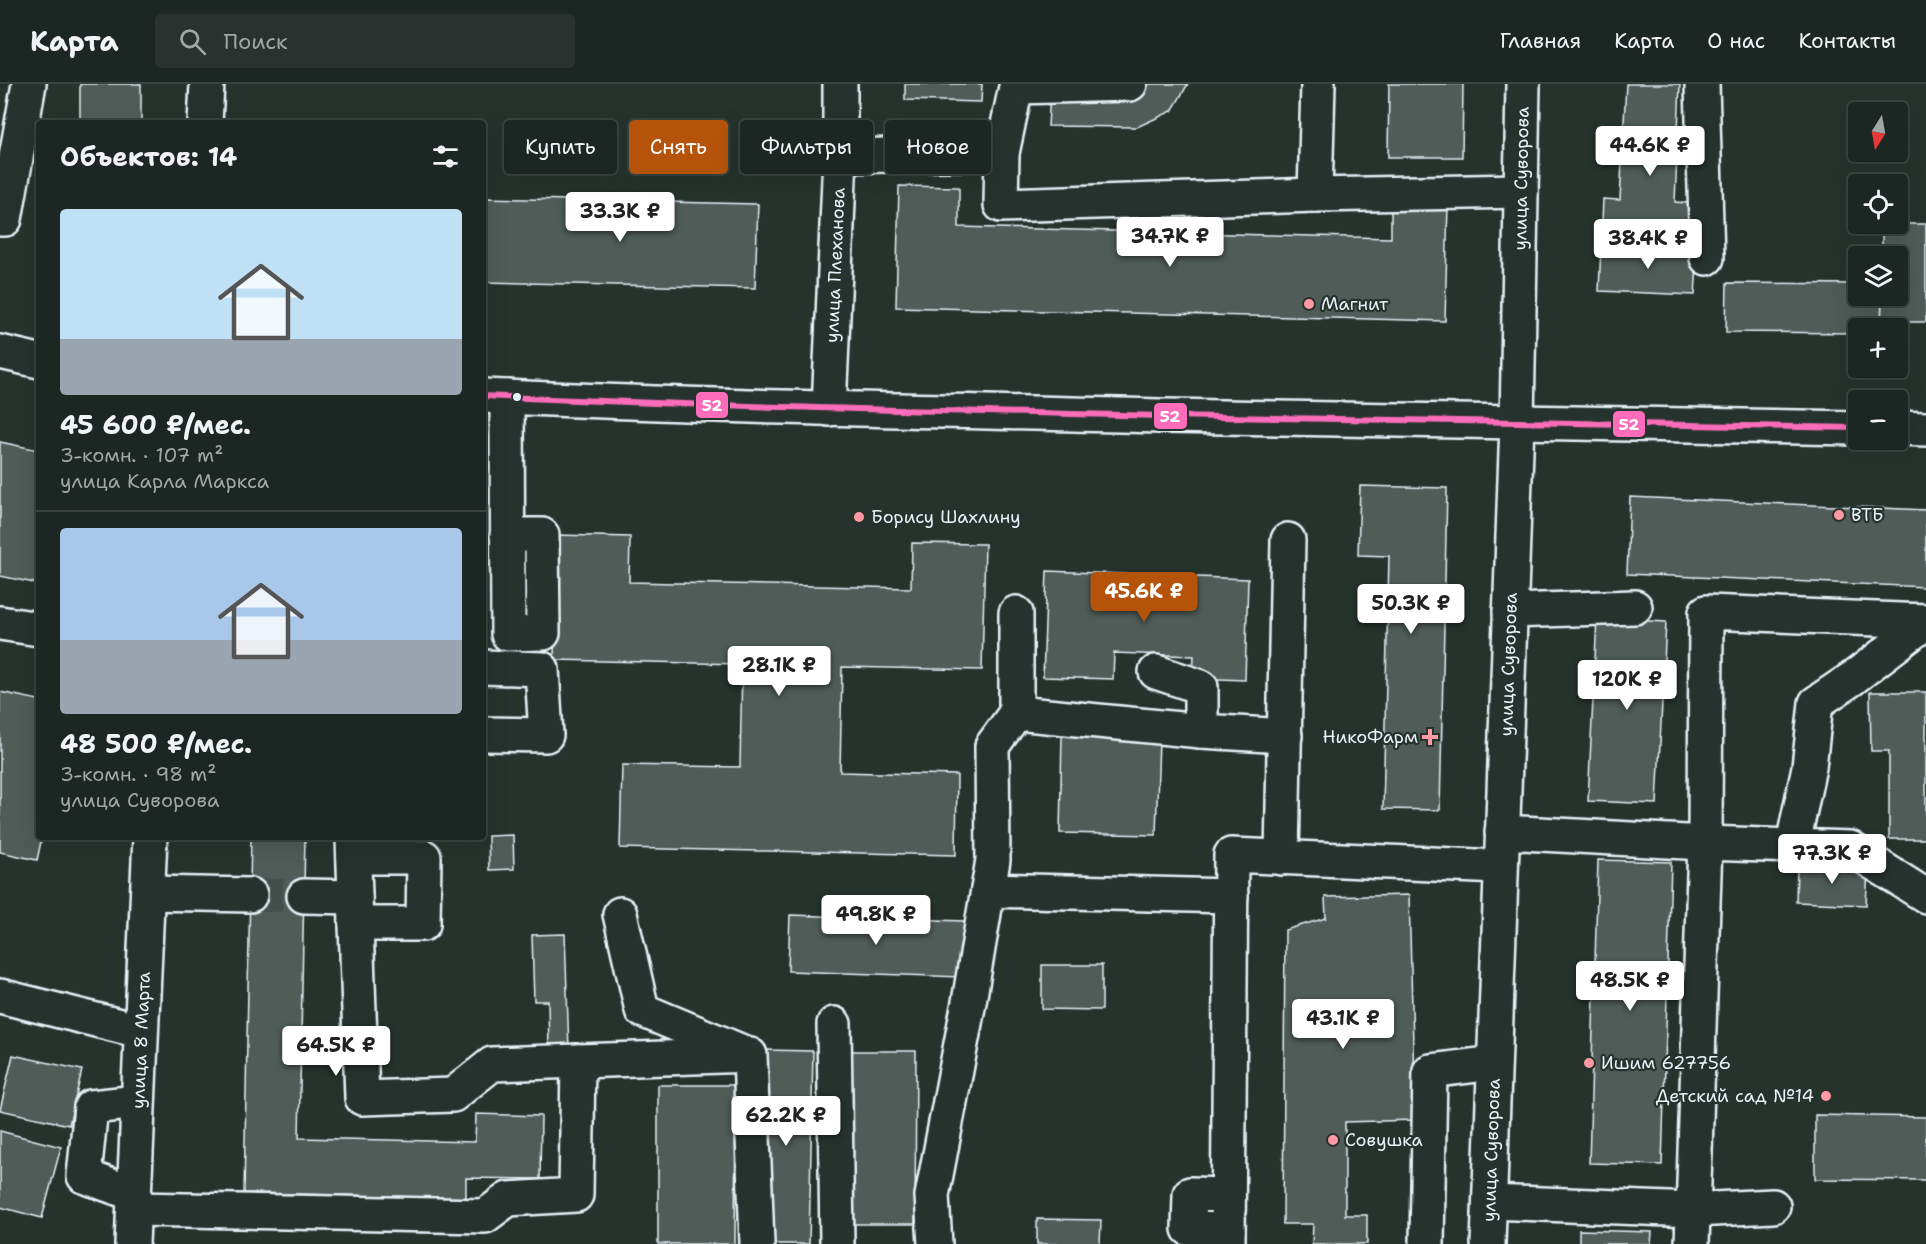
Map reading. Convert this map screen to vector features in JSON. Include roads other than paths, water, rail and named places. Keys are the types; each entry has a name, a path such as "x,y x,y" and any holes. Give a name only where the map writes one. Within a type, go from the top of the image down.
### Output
{"street":[{"path":"0,219 5,219 29,84"},
{"path":"206,120 207,84"},
{"name":"улица Плеханова","path":"840,84 840,120"},
{"path":"1130,84 1016,85 1002,153 1001,205 1521,191"},
{"path":"1315,195 1318,84"},
{"name":"улица Суворова","path":"1488,1244 1517,423 1523,84"},
{"path":"1702,84 1707,258"},
{"path":"873,155 1002,153"},
{"name":"улица Плеханова","path":"829,409 839,174"},
{"path":"0,352 36,360"},
{"path":"507,535 495,397 629,404 829,409 1848,428"},
{"path":"1908,428 1926,429"},
{"path":"1282,858 1288,540"},
{"path":"1510,610 1635,608"},
{"path":"1692,1244 1705,843 1706,612 1926,622"},
{"path":"935,1244 932,1196 993,860 992,746 1016,713 1016,613"},
{"path":"1793,844 1809,767 1816,703 1853,678 1926,622"},
{"path":"0,623 36,629"},
{"path":"486,667 542,669 546,735 486,734"},
{"path":"1156,672 1201,687 1201,731"},
{"path":"1016,713 1201,731 1285,736"},
{"path":"1502,832 1850,848 1926,896"},
{"name":"улица 8 Марта","path":"132,1244 150,840"},
{"path":"304,896 356,910 423,924 423,857 354,847 356,910 362,1098 453,1095 492,1064 750,1055"},
{"path":"1228,1237 1231,855 1500,867"},
{"path":"988,890 1231,896"},
{"path":"148,892 250,895"},
{"path":"620,914 642,1010 750,1055"},
{"path":"0,996 140,1031"},
{"path":"834,1024 837,1244"},
{"path":"750,1055 757,1244"},
{"path":"138,1102 91,1107 84,1176 134,1202 485,1216 508,1199 576,1195 578,1061"},
{"path":"1427,1244 1430,1071 1494,1063"},
{"path":"1490,1202 1694,1210 1773,1206"}],"tunnel":[{"path":"250,895 304,896"}],"place":[{"name":"Магнит","path":"1309,304"},
{"name":"ВТБ","path":"1839,515"},
{"name":"Борису Шахлину","path":"859,517"},
{"name":"НикоФарм","path":"1430,737"},
{"name":"Ишим 627756","path":"1589,1063"},
{"name":"Детский сад №14","path":"1826,1096"},
{"name":"Совушка","path":"1333,1140"}]}
